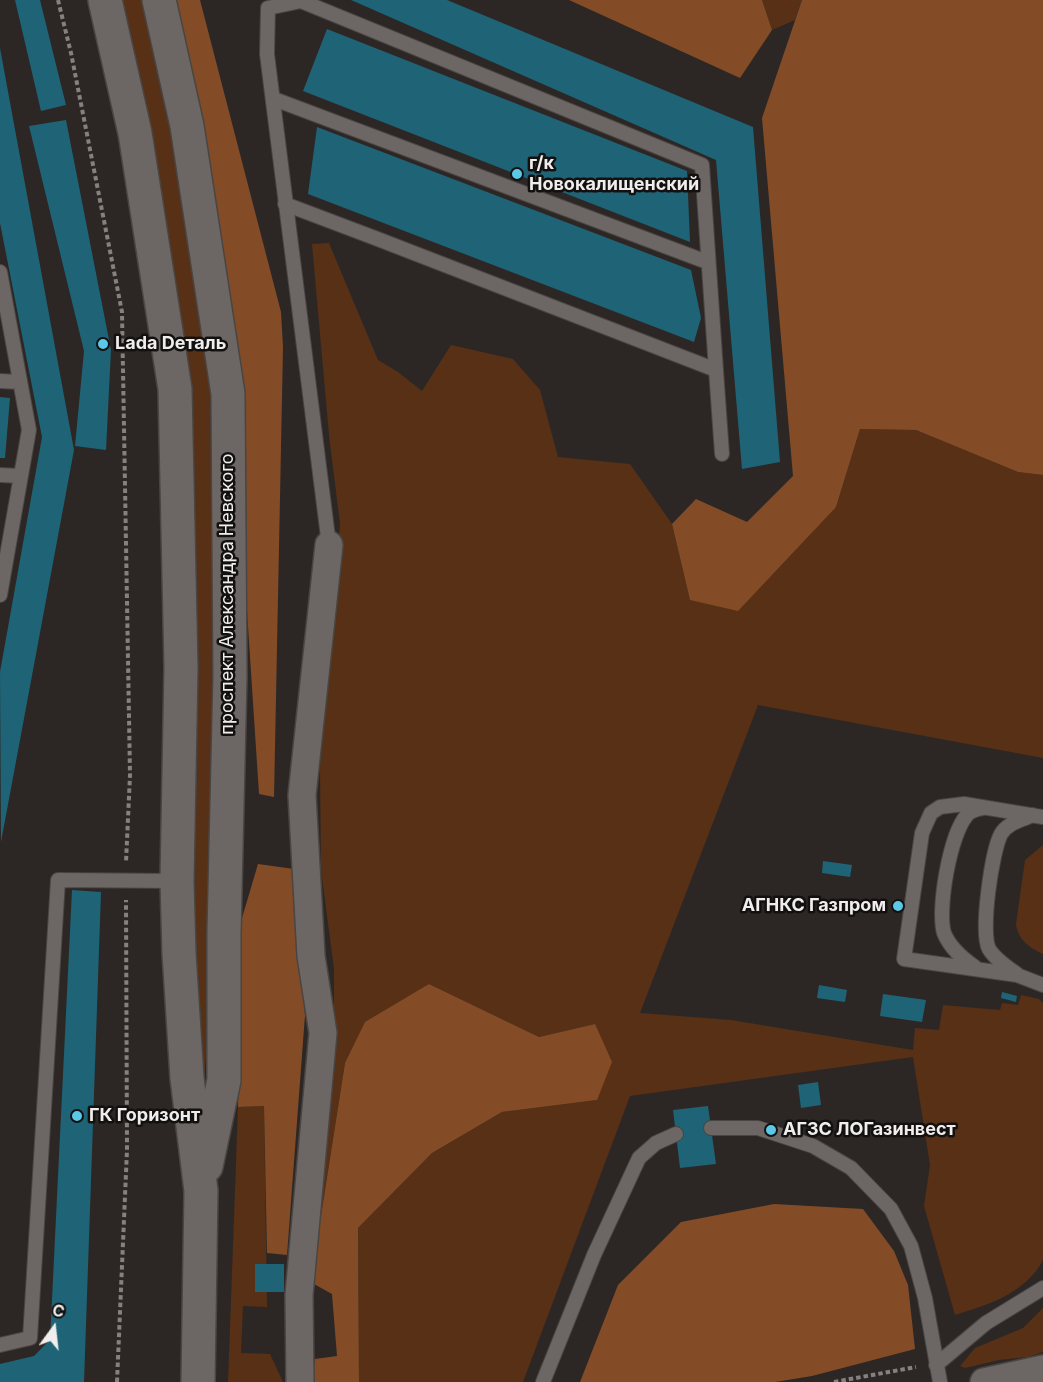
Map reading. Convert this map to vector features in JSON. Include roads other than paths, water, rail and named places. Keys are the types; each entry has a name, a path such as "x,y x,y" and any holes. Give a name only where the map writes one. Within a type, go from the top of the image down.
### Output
{"main road":[{"name":"проспект Александра Невского","path":"105,0 135,133 175,389 181,668 177,881 187,1078 201,1191 198,1382"},
{"name":"проспект Александра Невского","path":"159,0 187,126 228,393 230,676 224,1080 201,1191"}],"street":[{"path":"300,1382 299,1295 323,1033 312,956 302,795 329,545"},
{"path":"984,1382 1043,1369"}],"lane":[{"path":"329,545 267,54 268,4 301,1 702,165 722,454"},
{"path":"274,99 707,262"},
{"path":"285,204 716,370"},
{"path":"0,272 29,430 2,567 0,596"},
{"path":"0,381 19,382"},
{"path":"0,475 20,476"},
{"path":"1038,816 964,804 940,807 931,813 921,833 904,959 1017,975 1043,985"},
{"path":"978,969 950,945 944,932 941,911 951,847 957,833 966,816 974,810 988,807"},
{"path":"1017,975 989,949 985,937 985,922 994,856 1002,832 1008,825 1038,816"},
{"path":"0,1345 30,1338 58,880 177,881"},
{"path":"711,1128 758,1128 813,1146 851,1168 891,1209 910,1246 925,1298 940,1382"},
{"path":"543,1382 594,1255 639,1158 656,1143 676,1134"},
{"path":"936,1365 986,1323 1043,1288"}],"place":[{"name":"г/к Новокалищенский","path":"517,174"},
{"name":"Lada Dеталь","path":"103,344"},
{"name":"АГНКС Газпром","path":"898,906"},
{"name":"ГК Горизонт","path":"77,1116"},
{"name":"АГЗС ЛОГазинвест","path":"771,1130"}]}
